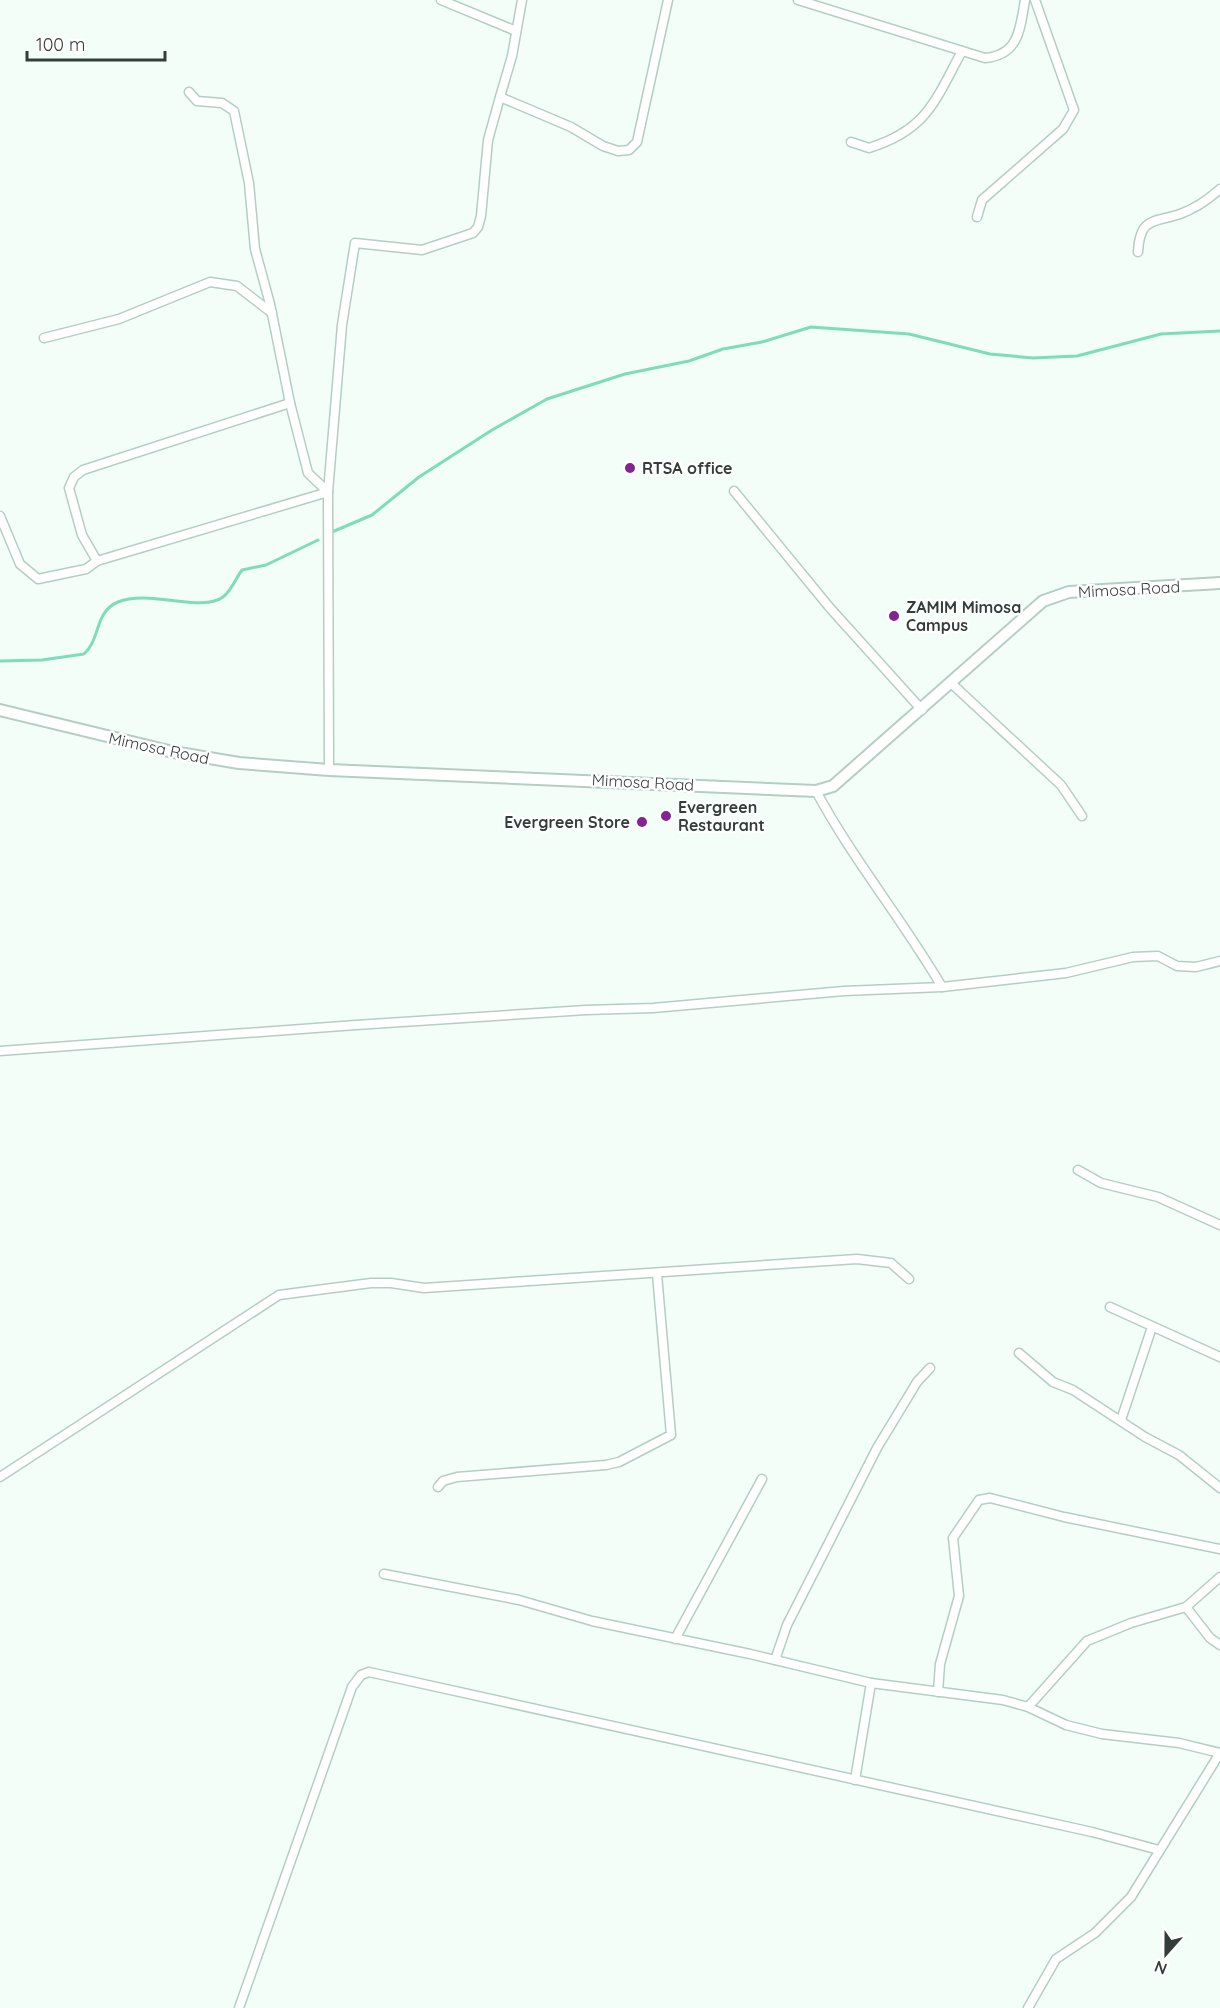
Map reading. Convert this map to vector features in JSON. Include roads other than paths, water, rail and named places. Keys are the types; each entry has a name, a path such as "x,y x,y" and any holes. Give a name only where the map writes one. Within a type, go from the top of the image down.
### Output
{"street":[{"path":"441,0 516,31"},
{"path":"329,770 328,492 342,325 355,243 422,250 473,233 478,227 488,140 522,0"},
{"path":"500,97 571,127 603,146 618,151 629,150 637,142 668,0"},
{"path":"798,0 985,58 1005,53 1012,47 1022,21 1025,0"},
{"path":"977,217 982,200 1063,129 1074,110 1035,0"},
{"path":"851,142 868,147 909,130 929,112 962,51"},
{"path":"189,92 197,101 222,103 234,111 249,183 255,249 272,314 290,403 308,473 328,492"},
{"path":"1138,252 1139,234 1146,224 1188,211 1220,189"},
{"path":"44,338 119,319 210,282 237,286 272,314"},
{"path":"97,561 82,535 69,488 74,477 84,470 290,403"},
{"path":"734,491 830,608 922,710"},
{"path":"0,516 20,564 38,579 86,569 97,561 328,492"},
{"name":"Mimosa Road","path":"0,710 207,759 329,770 816,791 833,786 922,710 1043,601 1069,592 1220,584"},
{"path":"951,683 1062,785 1082,816"},
{"path":"816,791 830,817 916,942 942,987"},
{"path":"0,1051 326,1026 653,1008 844,991 942,987 1066,973 1133,957 1158,956 1176,966 1220,961"},
{"path":"1078,1170 1101,1183 1158,1197 1220,1225"},
{"path":"0,1477 66,1432 284,1293 371,1283 391,1283 424,1288 857,1259 891,1263 909,1279"},
{"path":"438,1487 448,1478 614,1464 670,1435 657,1274"},
{"path":"1110,1307 1220,1357"},
{"path":"1121,1420 1152,1328"},
{"path":"1018,1353 1053,1382 1073,1390 1184,1459 1220,1488"},
{"path":"775,1660 787,1625 877,1448 917,1382 930,1368"},
{"path":"675,1639 762,1479"},
{"path":"938,1692 940,1664 959,1596 953,1538 979,1500 990,1498 1220,1549"},
{"path":"384,1574 519,1600 592,1621 871,1683 1003,1700 1028,1707 1065,1725 1102,1734 1179,1743 1220,1753 1131,1897 1095,1933 1056,1959 1028,2008"},
{"path":"1028,1707 1087,1641 1131,1623 1186,1607 1220,1577"},
{"path":"1186,1607 1210,1638 1220,1645"},
{"path":"239,2008 352,1687 361,1675 369,1672 1092,1832 1159,1850"},
{"path":"855,1780 871,1683"}],"waterway":[{"path":"332,532 372,515 419,477 492,430 547,399 625,374 689,361 723,349 762,342 811,327 909,334 990,354 1033,358 1077,356 1161,334 1220,331"},
{"path":"0,661 42,660 84,654 93,641 105,612 118,602 144,598 202,603 213,601 226,594 242,570 266,565 318,540"}],"place":[{"name":"RTSA office","path":"630,468"},
{"name":"ZAMIM Mimosa Campus","path":"894,616"},
{"name":"Evergreen Restaurant","path":"666,816"},
{"name":"Evergreen Store","path":"642,822"}]}
